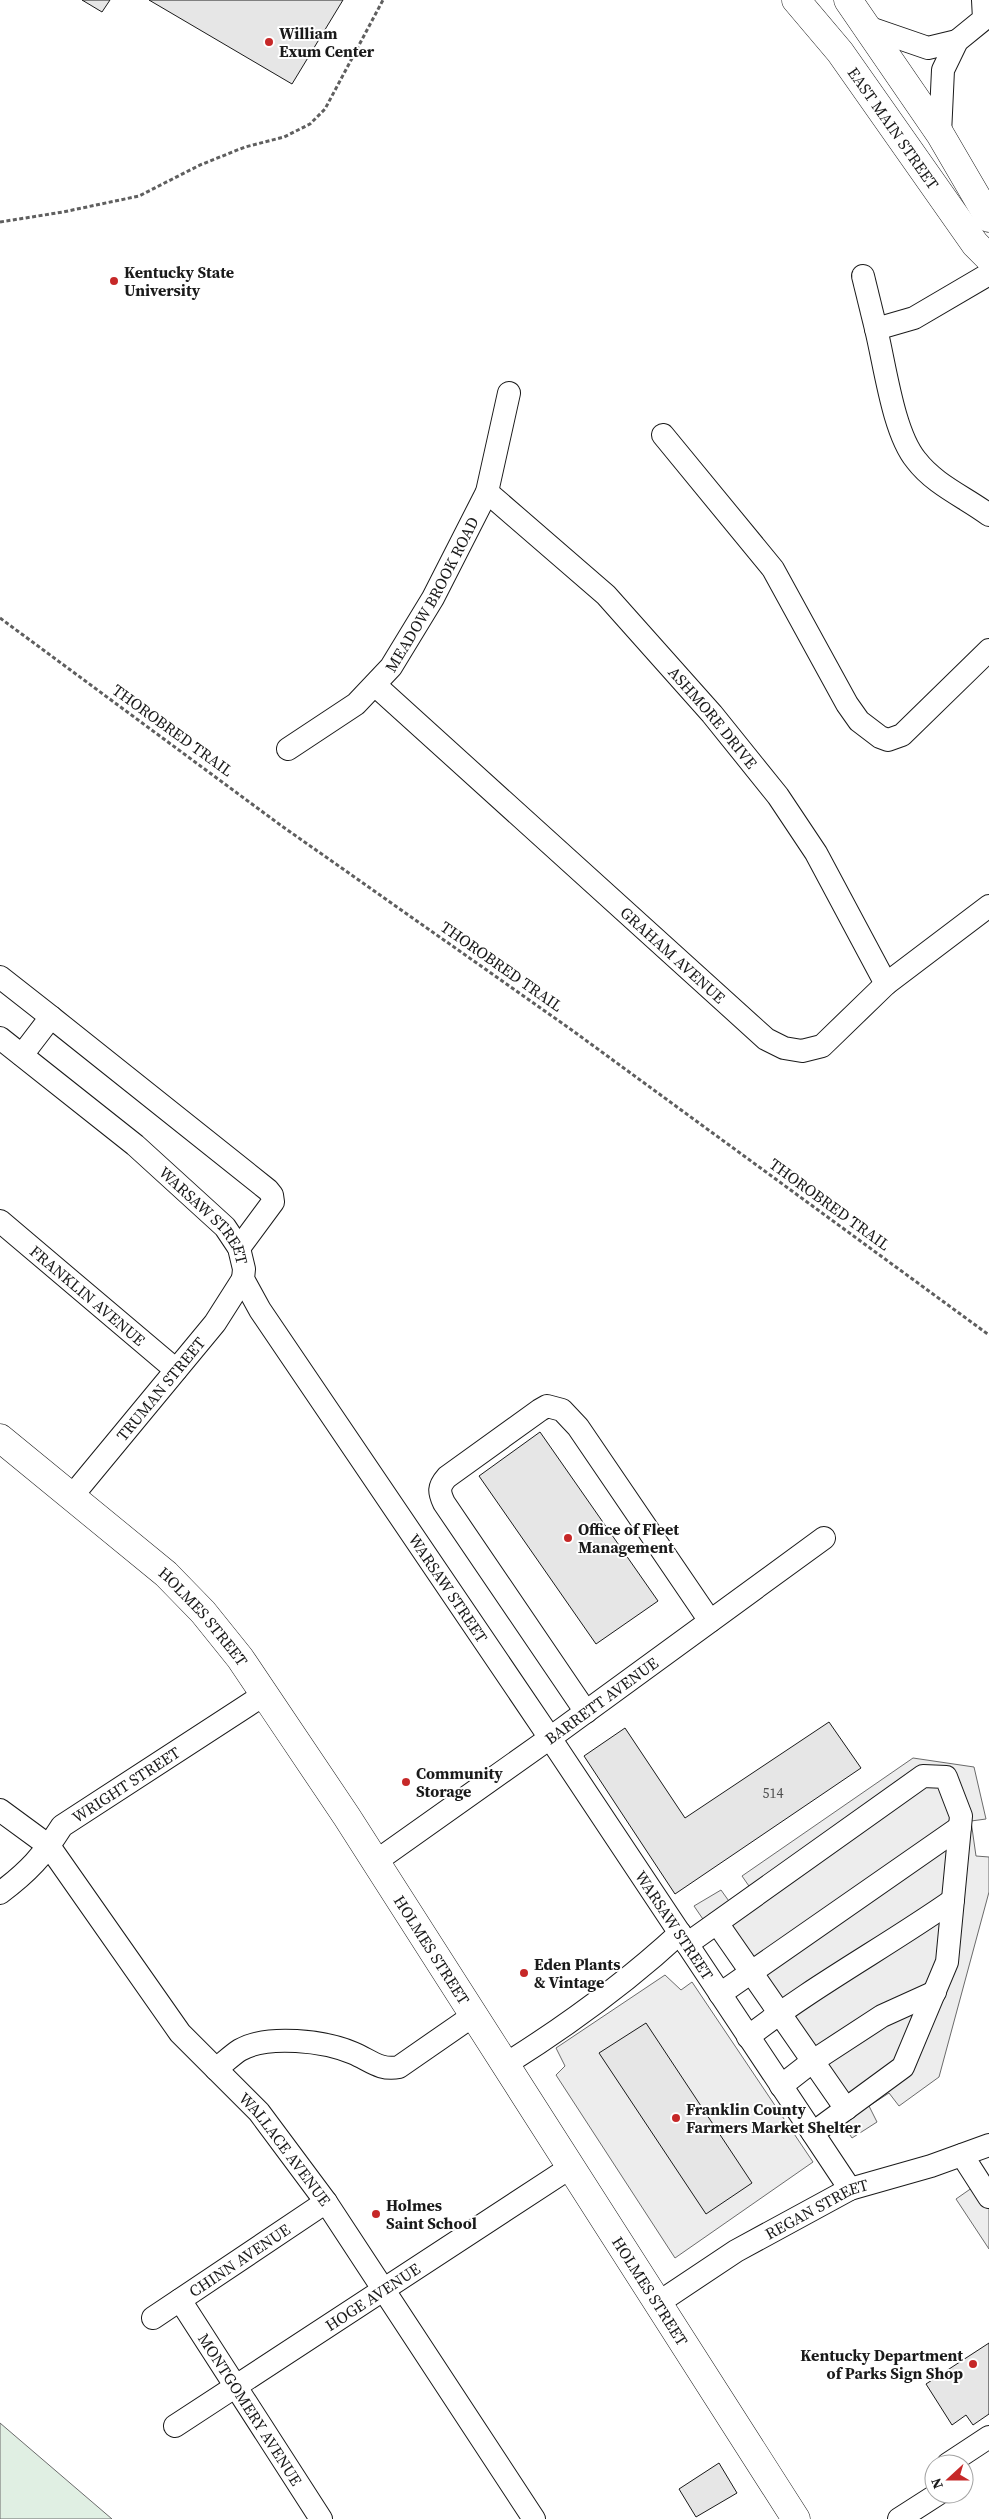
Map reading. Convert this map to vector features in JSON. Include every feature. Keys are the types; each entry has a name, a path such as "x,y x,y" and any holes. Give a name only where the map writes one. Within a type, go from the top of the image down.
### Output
{"main road":[{"name":"EAST MAIN STREET","path":"796,0 840,52 975,244 989,258"},
{"name":"EAST MAIN STREET","path":"848,0 940,134 989,218"},
{"name":"HOLMES STREET","path":"0,1438 142,1553 192,1600 240,1658 506,2064 796,2519"}],"street":[{"path":"940,134 943,70 957,41 984,19 983,0"},
{"path":"867,27 928,48 957,41"},
{"path":"876,329 914,318 989,274"},
{"path":"863,276 901,435 916,460 949,490 968,500 989,515"},
{"name":"MEADOW BROOK ROAD","path":"288,749 356,704 392,668 433,598 487,492 510,393"},
{"path":"663,435 773,569 847,704 859,721 872,733 888,740 902,736 989,650"},
{"name":"ASHMORE DRIVE","path":"487,492 606,595 712,714 772,788 816,853 886,984"},
{"name":"GRAHAM AVENUE","path":"375,685 766,1039 784,1048 802,1051 822,1046 886,984 989,906"},
{"path":"0,977 268,1190 272,1195 273,1202 240,1248"},
{"path":"22,1055 51,1017"},
{"name":"WARSAW STREET","path":"0,1038 135,1145 225,1227 240,1248 244,1270 243,1278 260,1310 309,1385 550,1738 850,2189"},
{"name":"FRANKLIN AVENUE","path":"0,1220 176,1370"},
{"name":"TRUMAN STREET","path":"72,1496 215,1323 243,1278"},
{"path":"586,1712 444,1504 439,1492 440,1485 455,1472 540,1410 547,1406 562,1410 578,1427 710,1621"},
{"name":"BARRETT AVENUE","path":"375,1862 550,1738 824,1538"},
{"name":"WRIGHT STREET","path":"0,1893 26,1874 49,1846 62,1826 265,1694"},
{"path":"506,2064 554,2034 683,1939 717,1923 923,1776 946,1777 961,1816 947,1962 903,2067 813,2134"},
{"name":"WALLACE AVENUE","path":"0,1810 49,1846 180,2033 259,2112 326,2202 534,2519"},
{"path":"720,1994 960,1827"},
{"path":"748,2037 780,2012 903,1935 953,1900"},
{"path":"717,1923 846,2109"},
{"path":"781,2086 813,2061 882,2016 935,1992"},
{"path":"216,2069 241,2050 276,2040 341,2048 361,2056 375,2066 389,2069 399,2067 474,2015"},
{"name":"REGAN STREET","path":"658,2303 736,2250 850,2189 989,2145"},
{"path":"962,2155 989,2197"},
{"name":"HOGE AVENUE","path":"175,2426 571,2167"},
{"name":"CHINN AVENUE","path":"153,2318 326,2202"},
{"name":"MONTGOMERY AVENUE","path":"180,2300 321,2519"},
{"path":"964,2454 989,2438"},
{"path":"899,2519 924,2503"}],"path":[{"path":"0,222 63,212 139,196 200,165 245,147 284,137 310,124 325,109 382,0"},
{"name":"THOROBRED TRAIL","path":"0,618 279,824 577,1034 989,1335"}],"green space":[{"path":"0,2423 112,2519 0,2519"}],"shaded area":[{"path":"913,1758 974,1767 986,1819 971,1821 976,1856 989,1857 989,1892 939,2077 899,2106 889,2093 869,2106 877,2122 852,2138 694,1906 721,1890 731,1904 751,1889 742,1876"},
{"path":"665,1975 681,1990 692,1982 813,2162 675,2258 556,2075 565,2066 556,2048"},
{"path":"989,2176 989,2249 956,2199"}],"building":[{"path":"82,0 110,0 102,12"},
{"name":"William Exum Center","path":"149,0 343,0 292,84"},
{"name":"Office of Fleet Management","path":"540,1432 658,1601 596,1644 479,1476"},
{"path":"829,1722 861,1768 675,1894 584,1756 625,1728 685,1818"},
{"name":"Franklin County Farmers Market Shelter","path":"646,2023 752,2183 706,2214 599,2053"},
{"name":"Kentucky Department of Parks Sign Shop","path":"989,2343 989,2414 973,2425 966,2415 952,2425 926,2384"},
{"path":"719,2463 737,2493 696,2517 679,2489"}],"place":[{"name":"William Exum Center","path":"269,42"},
{"name":"Kentucky State University","path":"114,281"},
{"name":"Office of Fleet Management","path":"568,1538"},
{"name":"Community Storage","path":"406,1782"},
{"name":"Eden Plants & Vintage","path":"524,1973"},
{"name":"Franklin County Farmers Market Shelter","path":"676,2118"},
{"name":"Holmes Saint School","path":"376,2214"},
{"name":"Kentucky Department of Parks Sign Shop","path":"973,2364"}]}
